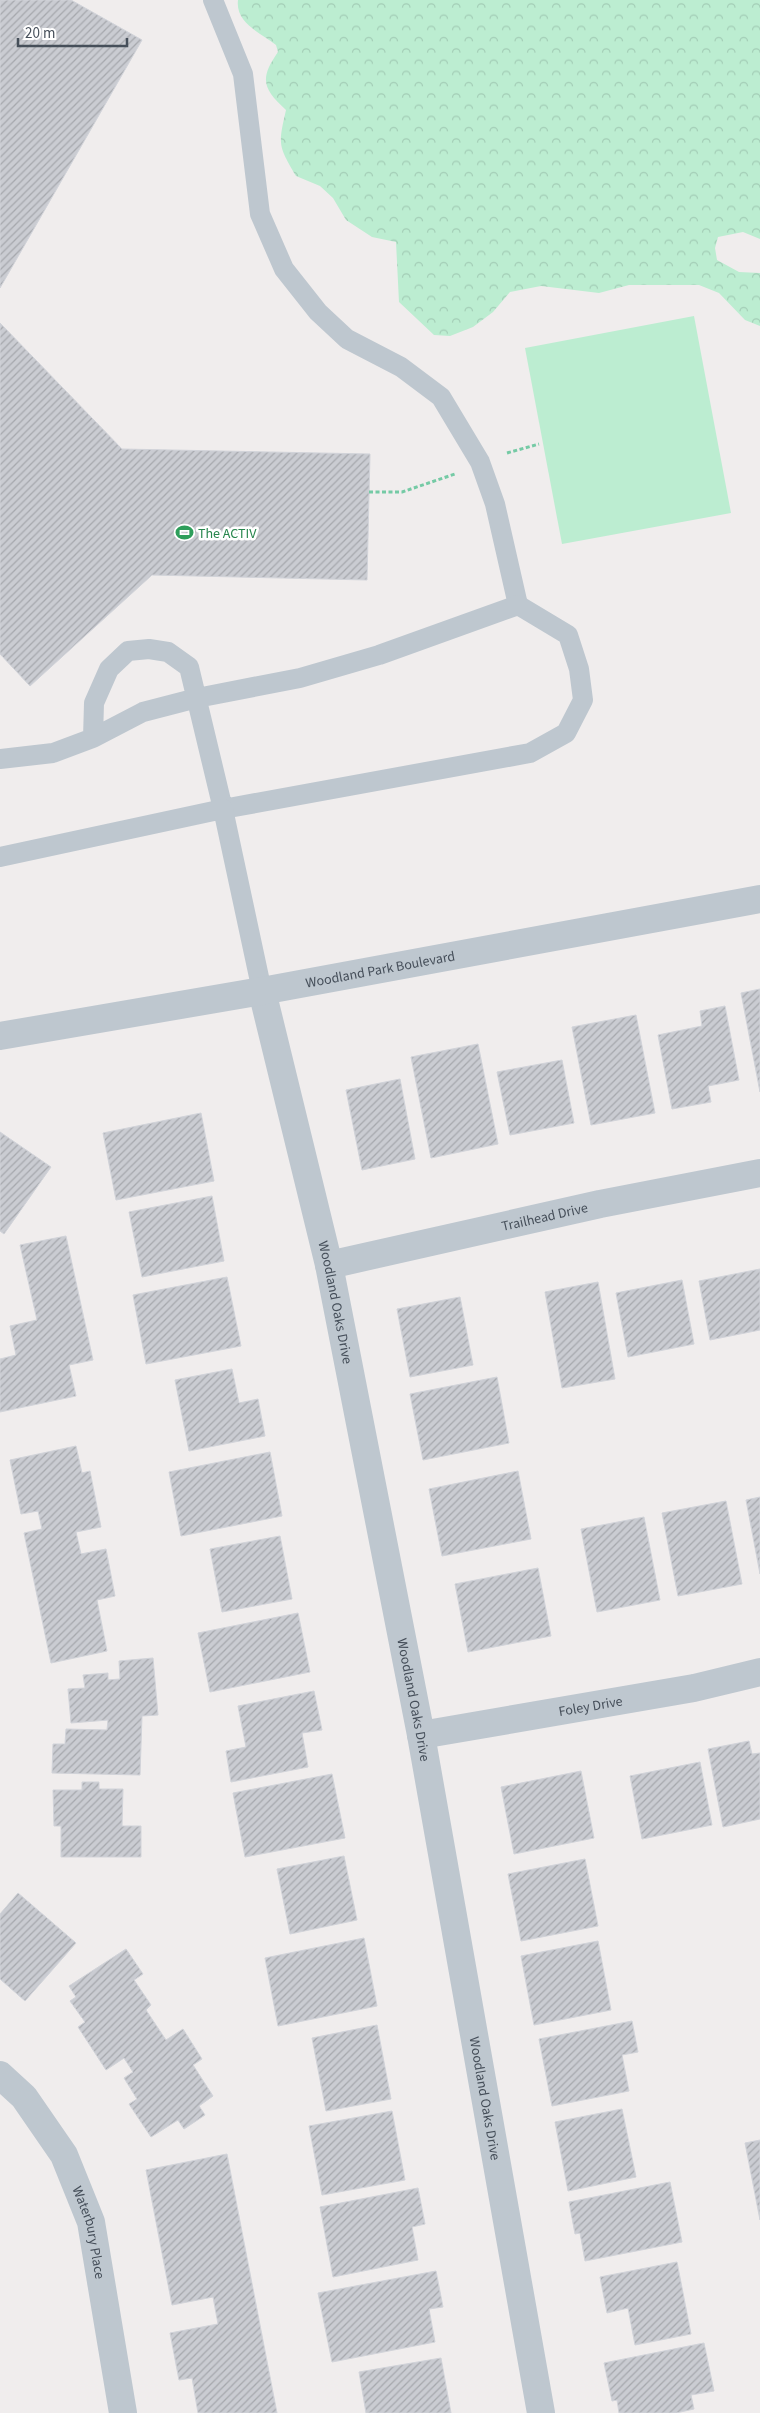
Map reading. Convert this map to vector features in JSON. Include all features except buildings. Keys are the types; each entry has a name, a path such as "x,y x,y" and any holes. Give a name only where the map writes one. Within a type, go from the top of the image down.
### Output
{"street":[{"name":"Woodland Park Boulevard","path":"0,1036 262,991 760,899"},
{"name":"Woodland Oaks Drive","path":"262,991 330,1265 422,1735 541,2413"},
{"name":"Trailhead Drive","path":"330,1265 600,1204 760,1173"},
{"name":"Foley Drive","path":"422,1735 694,1688 760,1672"},
{"name":"Waterbury Place","path":"0,2075 24,2097 64,2155 91,2222 124,2413"}],"lane":[{"path":"0,857 223,808 530,752 566,733 583,700 579,669 568,635 518,605 495,504 478,456 441,397 401,367 347,339 318,312 284,269 260,214 243,74 213,0"},
{"path":"0,760 54,753 93,738 143,712 197,698 300,678 379,655 518,605"},
{"path":"93,738 94,704 109,669 128,651 149,648 168,652 189,667 223,808 262,991"}],"green space":[{"path":"238,0 760,0 760,239 743,232 718,237 715,248 717,260 739,272 760,273 760,326 745,320 719,293 699,285 629,285 599,293 541,286 510,292 493,312 473,327 450,336 434,335 399,302 396,242 372,237 346,220 333,198 320,186 296,176 281,144 286,110 272,96 266,83 268,70 278,52 276,45 250,27 241,15 238,8"},
{"path":"694,316 731,513 562,544 525,348"}],"place":[{"name":"The ACTIV","path":"184,533"}]}
